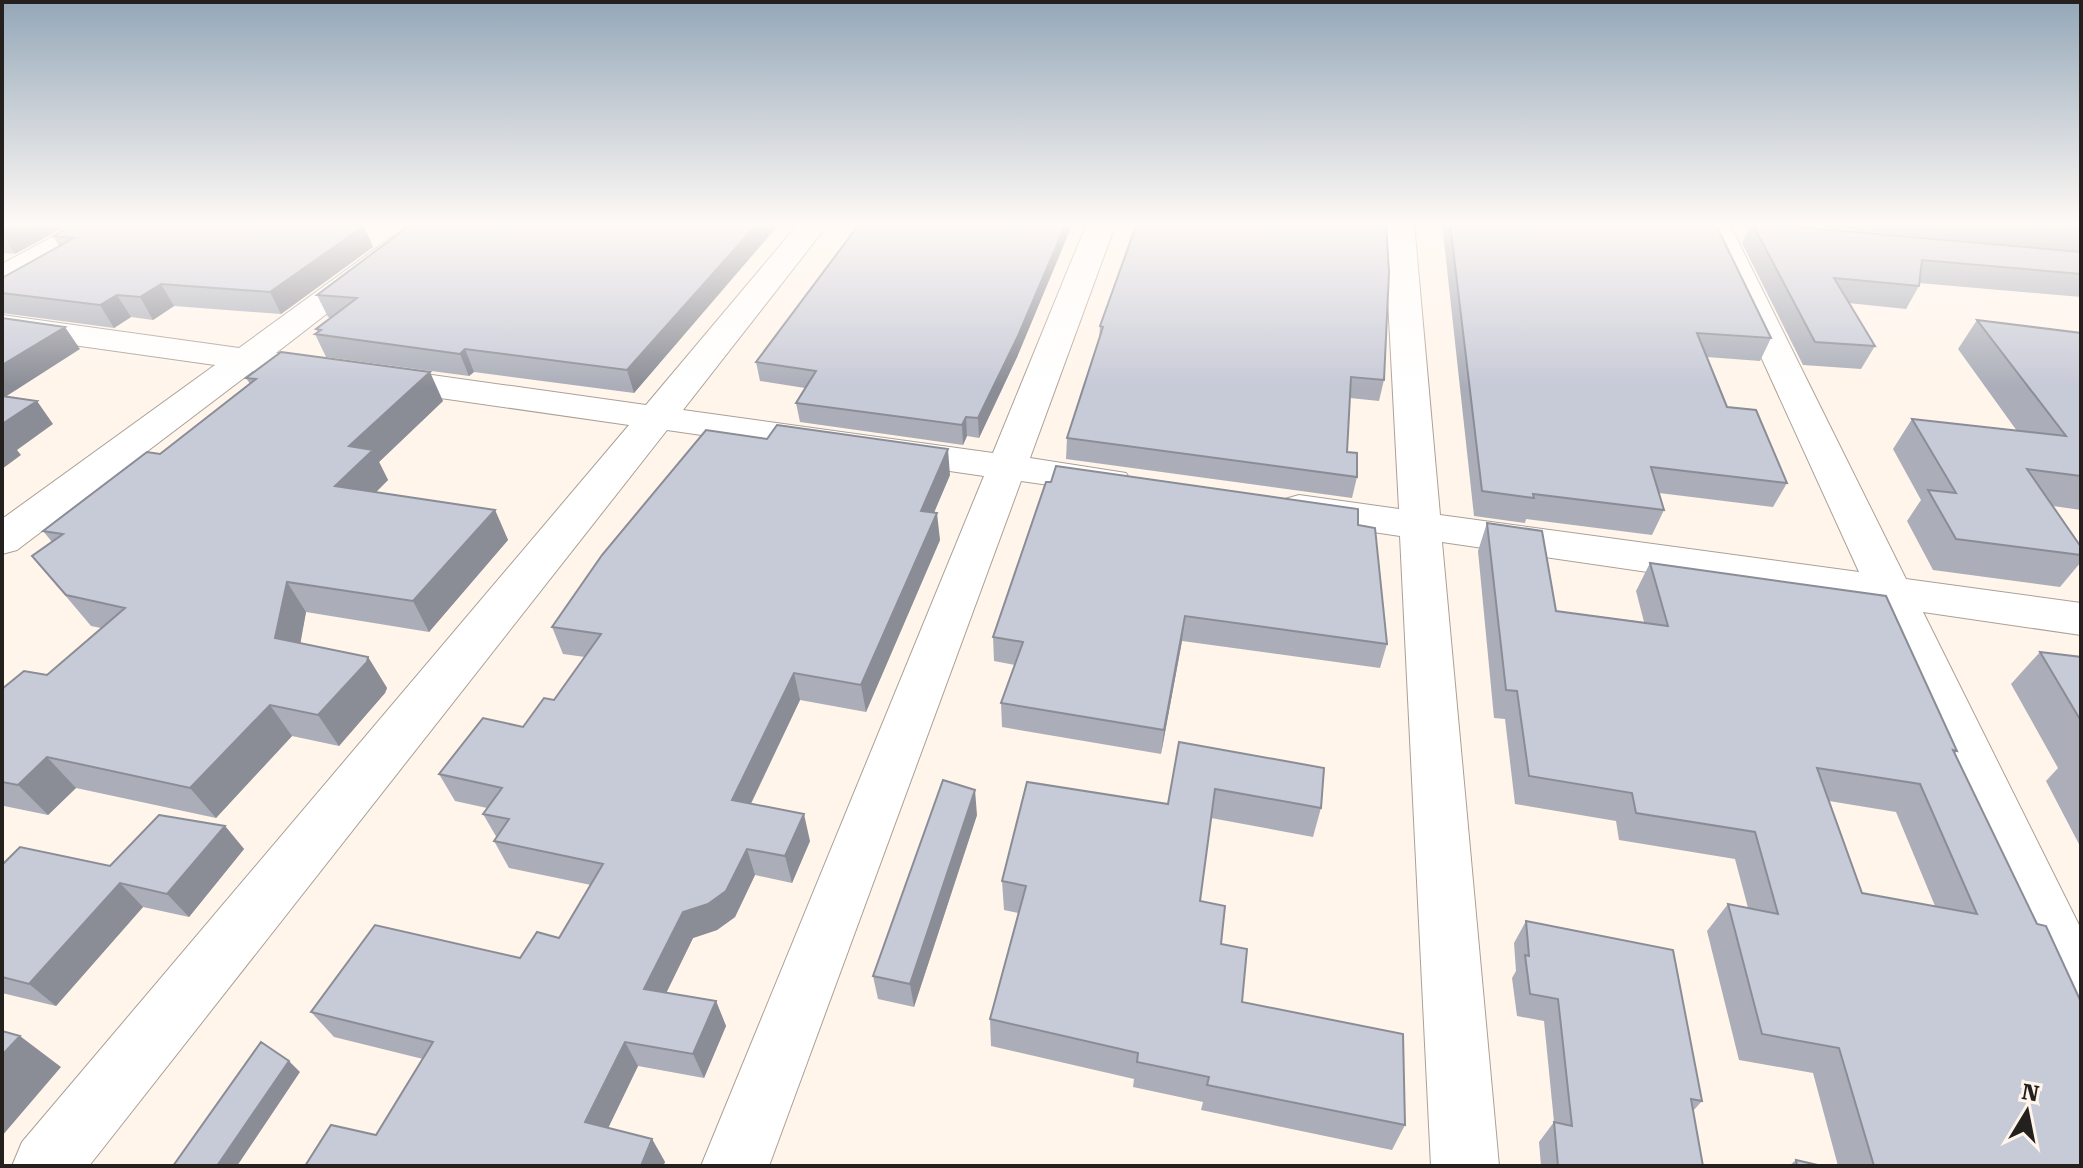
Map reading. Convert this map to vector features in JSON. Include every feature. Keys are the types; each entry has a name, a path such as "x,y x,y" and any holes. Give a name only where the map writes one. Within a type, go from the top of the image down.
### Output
{"street":[{"path":"2,540 357,278"},
{"path":"46,1166 770,278"},
{"path":"735,1166 1081,278"},
{"path":"1403,278 1465,1166"},
{"path":"1740,278 2081,992"},
{"path":"2,325 1145,487"},
{"path":"1267,504 2081,619"}],"building":[{"path":"2,278 291,278 270,292 161,284 140,297 117,295 100,305 2,293"},
{"path":"340,278 709,278 627,370 465,349 460,354 315,334 321,330 316,329 357,298 317,295"},
{"path":"819,278 1043,278 978,418 966,417 962,425 796,403 816,371 756,362"},
{"path":"1117,278 1389,278 1384,380 1351,377 1347,452 1357,453 1357,477 1067,438 1103,327 1100,326"},
{"path":"1457,278 1742,278 1771,338 1697,333 1727,407 1756,410 1787,483 1651,467 1664,510 1482,491"},
{"path":"1781,278 1920,278 1919,286 1834,278 1875,346 1815,342"},
{"path":"2,318 65,327 2,365"},
{"path":"1977,320 2081,333 2081,476 2027,469 2081,547 2081,555 1956,539 1928,490 1956,493 1912,419 2066,436"},
{"path":"281,352 430,372 349,446 373,450 335,486 495,510 413,601 287,582 275,638 368,657 367,662 318,715 270,705 190,788 47,757 18,785 2,782 2,689 24,671 47,675 125,608 66,595 32,556 63,534 43,531 147,452 160,454 256,379 246,378"},
{"path":"2,396 37,401 2,424"},
{"path":"777,425 948,449 921,511 937,513 861,685 794,673 732,800 804,814 785,856 747,849 726,891 708,904 683,912 644,989 716,1001 693,1054 625,1042 585,1122 652,1139 641,1166 305,1166 331,1125 376,1135 433,1042 311,1012 375,925 520,958 537,932 559,938 603,864 494,841 509,819 483,814 502,788 439,774 483,718 523,727 544,698 554,700 601,634 552,627 602,555 706,430 767,439"},
{"path":"1056,466 1358,509 1358,525 1375,528 1387,644 1185,616 1164,730 1001,703 1023,642 993,637 1046,482 1051,482"},
{"path":"1487,523 1542,531 1556,611 1668,626 1650,563 1886,596 1957,751 1953,750 2037,924 2046,926 2081,1002 2081,1166 1874,1166 1839,1048 1762,1034 1728,904 1778,914 1755,832 1636,813 1632,793 1529,776 1517,691 1506,690","holes":["1817,768 1920,784 1977,914 1862,893"]},
{"path":"2040,652 2081,657 2081,721"},
{"path":"1179,742 1324,768 1321,808 1215,789 1200,901 1225,906 1221,944 1247,949 1242,1002 1403,1034 1405,1125 1207,1085 1209,1077 1137,1062 1138,1053 990,1019 1026,886 1002,881 1027,782 1168,804"},
{"path":"943,780 975,790 910,984 873,976"},
{"path":"159,815 225,826 167,894 120,883 29,984 2,977 2,865 20,847 110,866"},
{"path":"1526,921 1673,950 1702,1101 1691,1099 1703,1166 1558,1166 1554,1122 1572,1126 1558,999 1530,994 1525,955 1529,956"},
{"path":"2,1031 20,1036 2,1055"},
{"path":"261,1042 289,1061 217,1166 173,1166"},
{"path":"1796,1160 1822,1166 1797,1166"}]}
